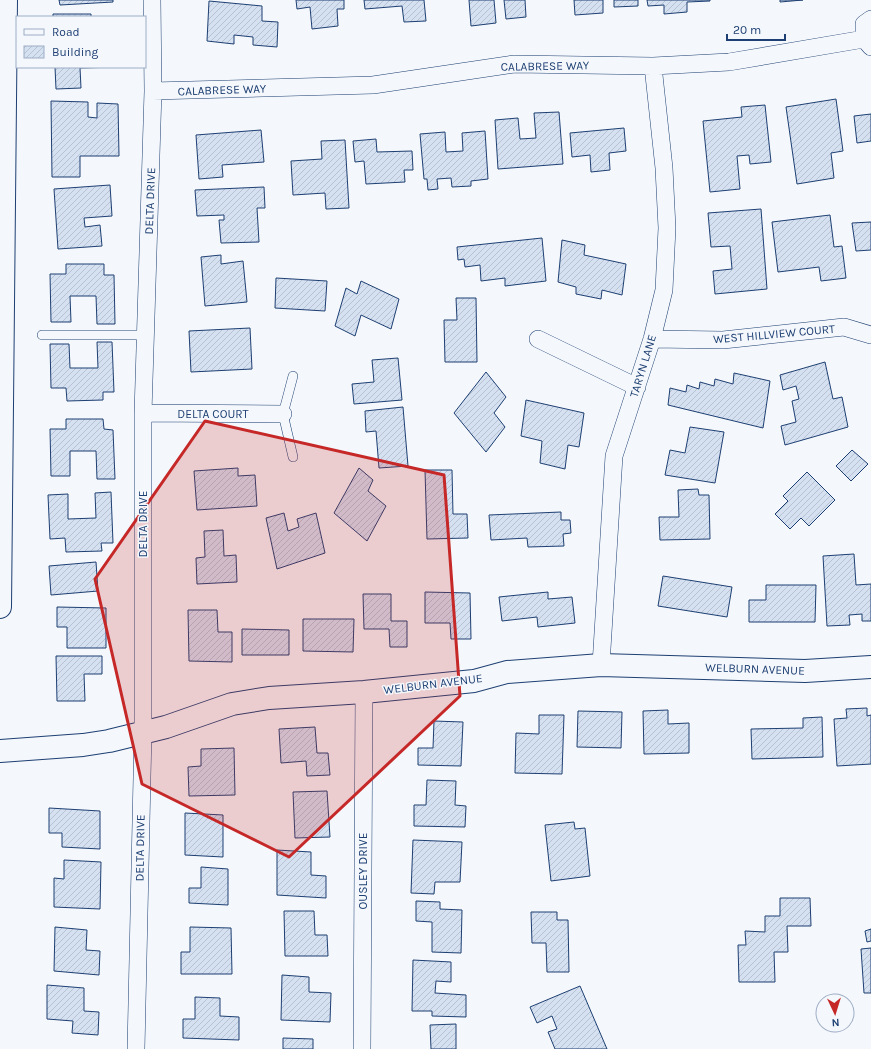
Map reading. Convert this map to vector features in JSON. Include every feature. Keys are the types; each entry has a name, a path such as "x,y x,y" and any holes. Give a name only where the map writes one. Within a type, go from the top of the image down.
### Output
{"street":[{"name":"DELTA DRIVE","path":"136,1049 143,732 143,413 153,92 152,0"},
{"path":"0,607 4,4"},
{"name":"CALABRESE WAY","path":"153,92 373,85 514,64 653,66 729,62 868,43 864,24 871,19"},
{"name":"TARYN LANE","path":"601,665 614,456 652,339 664,290 667,228 664,168 653,66"},
{"name":"WEST HILLVIEW COURT","path":"652,339 723,340 844,327 871,335"},
{"path":"538,339 637,387"},
{"name":"DELTA COURT","path":"143,413 284,414"},
{"name":"WELBURN AVENUE","path":"0,751 83,745 109,741 166,727 232,704 269,698 364,692 474,681 507,672 601,665 805,671 871,667"},
{"name":"OUSLEY DRIVE","path":"362,1049 364,692"}],"lane":[{"path":"42,335 145,335"},
{"path":"293,376 284,414 293,457"}],"highlighted area":[{"path":"205,421 444,475 460,696 289,857 142,784 95,579"}],"building":[{"path":"59,0 113,0 113,2 60,5"},
{"path":"296,0 344,0 344,9 337,9 338,26 312,29 310,7 297,9"},
{"path":"364,0 424,0 426,21 404,22 402,6 365,9"},
{"path":"469,0 494,0 496,23 471,26"},
{"path":"504,0 525,0 526,17 506,19"},
{"path":"574,0 603,0 603,13 575,15"},
{"path":"614,0 638,0 638,6 614,7"},
{"path":"647,0 710,1 687,2 687,12 664,14 664,5 648,6"},
{"path":"780,0 803,0 780,2"},
{"path":"209,1 262,6 262,21 278,22 277,47 253,45 253,37 234,35 234,44 207,41"},
{"path":"53,14 91,14 91,16 53,16"},
{"path":"55,68 80,68 81,88 56,89"},
{"path":"836,99 843,151 831,153 834,178 797,184 786,107"},
{"path":"51,101 88,102 88,117 97,118 97,103 118,104 119,156 80,156 80,177 52,177"},
{"path":"765,105 771,162 750,164 749,155 737,156 740,189 710,192 703,121 742,117 741,107"},
{"path":"559,112 563,164 498,169 495,120 518,118 520,139 536,138 534,113"},
{"path":"871,114 871,141 857,143 854,116"},
{"path":"624,128 626,151 609,153 610,170 591,172 590,155 572,157 570,133"},
{"path":"261,130 264,162 222,165 223,177 199,179 196,135"},
{"path":"485,131 488,179 471,181 471,186 452,187 451,178 437,179 438,189 428,190 427,179 424,179 420,134 445,132 446,152 463,151 462,133"},
{"path":"376,139 377,152 412,151 413,170 404,170 405,182 366,184 364,161 355,162 353,141"},
{"path":"345,140 349,208 326,209 325,193 293,195 291,161 322,159 321,141"},
{"path":"110,185 112,216 84,218 85,227 100,225 102,246 58,249 54,189"},
{"path":"264,187 265,208 257,208 259,242 221,243 219,220 224,220 224,215 197,216 195,190"},
{"path":"761,209 767,289 715,294 713,271 732,269 730,246 711,247 708,213"},
{"path":"830,215 834,247 842,246 846,278 821,281 819,267 778,272 772,222"},
{"path":"871,222 871,250 856,251 852,223"},
{"path":"542,238 546,281 505,286 505,278 481,281 480,265 465,267 464,259 458,260 457,247"},
{"path":"562,240 585,245 584,255 626,264 622,295 602,290 601,299 576,294 576,287 558,282"},
{"path":"221,255 221,264 243,261 247,302 205,306 201,257"},
{"path":"66,264 104,264 104,275 114,275 115,324 97,324 96,296 70,296 71,322 51,322 50,274 66,274"},
{"path":"276,278 327,281 325,311 275,308"},
{"path":"361,281 399,299 391,329 361,315 355,336 335,326 346,288 357,294"},
{"path":"456,298 476,298 477,362 445,362 444,320 457,320"},
{"path":"250,328 252,369 191,372 189,331"},
{"path":"97,342 112,342 114,392 103,392 103,400 67,401 66,388 51,388 50,344 69,344 70,368 98,368"},
{"path":"398,358 402,400 354,404 352,384 374,382 372,360"},
{"path":"825,362 833,399 842,397 848,427 785,445 781,426 796,422 792,401 799,399 796,386 783,390 780,375"},
{"path":"486,372 506,397 494,413 505,427 486,452 454,413"},
{"path":"734,373 770,381 763,428 668,405 670,388 686,392 687,385 699,389 700,382 714,386 715,379 733,384"},
{"path":"526,400 584,413 579,447 568,445 565,469 540,463 542,441 521,436"},
{"path":"403,407 408,466 379,468 376,431 366,432 365,411"},
{"path":"66,419 103,419 104,429 113,430 115,479 97,479 96,451 70,451 70,476 51,476 50,429 66,429"},
{"path":"690,427 724,432 715,483 665,475 670,450 685,453"},
{"path":"852,450 868,464 851,481 836,466"},
{"path":"238,468 238,476 255,475 257,506 197,510 194,471"},
{"path":"359,468 373,480 368,491 386,506 367,541 334,513"},
{"path":"425,470 452,470 453,514 467,514 468,538 427,539"},
{"path":"807,472 835,500 809,526 801,518 790,529 775,514 788,501 783,496"},
{"path":"698,489 699,495 709,495 710,539 660,540 659,517 679,517 678,490"},
{"path":"111,492 113,543 101,543 102,551 66,552 65,538 50,539 48,495 68,494 68,519 96,518 95,493"},
{"path":"561,512 561,520 570,520 571,533 563,534 564,546 528,547 527,538 491,540 489,515"},
{"path":"284,513 288,531 299,527 297,519 316,513 325,553 277,569 266,518"},
{"path":"223,530 224,556 236,555 237,582 197,584 196,558 205,557 204,531"},
{"path":"854,554 856,585 871,584 871,621 862,621 862,614 849,615 850,625 827,626 823,556"},
{"path":"96,562 98,591 51,595 49,566"},
{"path":"663,576 732,587 727,617 658,606"},
{"path":"766,585 816,585 815,622 749,622 749,600 766,600"},
{"path":"425,592 470,593 471,639 451,639 450,623 425,623"},
{"path":"548,592 548,599 572,597 575,623 538,627 537,617 502,621 499,597"},
{"path":"363,594 391,594 391,621 407,621 407,647 390,647 389,629 364,629"},
{"path":"57,607 106,608 106,648 67,648 67,627 57,627"},
{"path":"188,610 217,610 218,632 232,632 232,662 189,661"},
{"path":"303,619 354,619 353,652 303,651"},
{"path":"242,629 289,630 289,655 242,655"},
{"path":"56,656 102,656 102,674 84,674 85,701 57,701"},
{"path":"867,708 867,716 871,715 871,764 837,766 834,719 847,718 846,709"},
{"path":"668,710 668,724 689,723 689,753 644,754 643,711"},
{"path":"578,711 622,712 621,748 577,747"},
{"path":"539,715 564,715 562,774 515,773 516,733 539,734"},
{"path":"822,717 823,757 752,759 751,729 803,728 803,718"},
{"path":"434,721 463,722 461,766 418,765 418,748 433,748"},
{"path":"315,727 317,753 328,753 330,775 307,776 306,761 281,763 279,729"},
{"path":"234,748 235,795 189,796 188,767 201,766 201,749"},
{"path":"427,780 456,781 455,805 466,806 465,827 414,826 414,805 426,805"},
{"path":"327,791 330,837 295,838 293,792"},
{"path":"49,808 100,811 100,849 62,847 62,833 49,833"},
{"path":"185,813 223,815 223,857 185,855"},
{"path":"574,822 575,829 585,828 590,876 551,881 545,825"},
{"path":"413,840 462,842 460,882 435,882 434,894 411,893"},
{"path":"277,850 311,852 311,875 326,876 326,898 277,895"},
{"path":"64,860 101,862 100,909 54,907 54,878 64,879"},
{"path":"201,867 228,869 228,905 189,903 189,888 201,888"},
{"path":"780,898 810,898 811,926 787,926 788,952 774,952 775,982 739,982 738,945 746,945 745,931 765,932 765,916 780,916"},
{"path":"416,901 440,902 440,909 462,910 461,953 432,952 432,922 416,921"},
{"path":"284,911 314,911 315,935 327,935 328,956 285,956"},
{"path":"531,912 557,912 557,920 568,920 569,972 547,972 546,943 532,943"},
{"path":"55,927 87,930 86,950 100,951 99,975 54,971"},
{"path":"190,927 231,928 232,974 181,974 181,952 190,952"},
{"path":"871,929 871,941 867,942 865,931"},
{"path":"871,948 871,993 864,993 861,949"},
{"path":"413,960 451,962 451,982 436,981 435,993 466,995 466,1017 432,1016 432,1011 412,1011"},
{"path":"282,975 309,977 309,992 331,993 330,1022 281,1020"},
{"path":"47,985 84,988 84,1011 99,1012 98,1035 72,1033 73,1021 47,1019"},
{"path":"580,986 607,1049 555,1049 548,1032 557,1029 552,1016 537,1023 530,1007"},
{"path":"195,997 220,998 220,1016 239,1017 239,1040 183,1038 183,1019 195,1019"},
{"path":"456,1024 456,1049 431,1049 430,1025"},
{"path":"283,1038 313,1039 313,1049 283,1049"}]}
